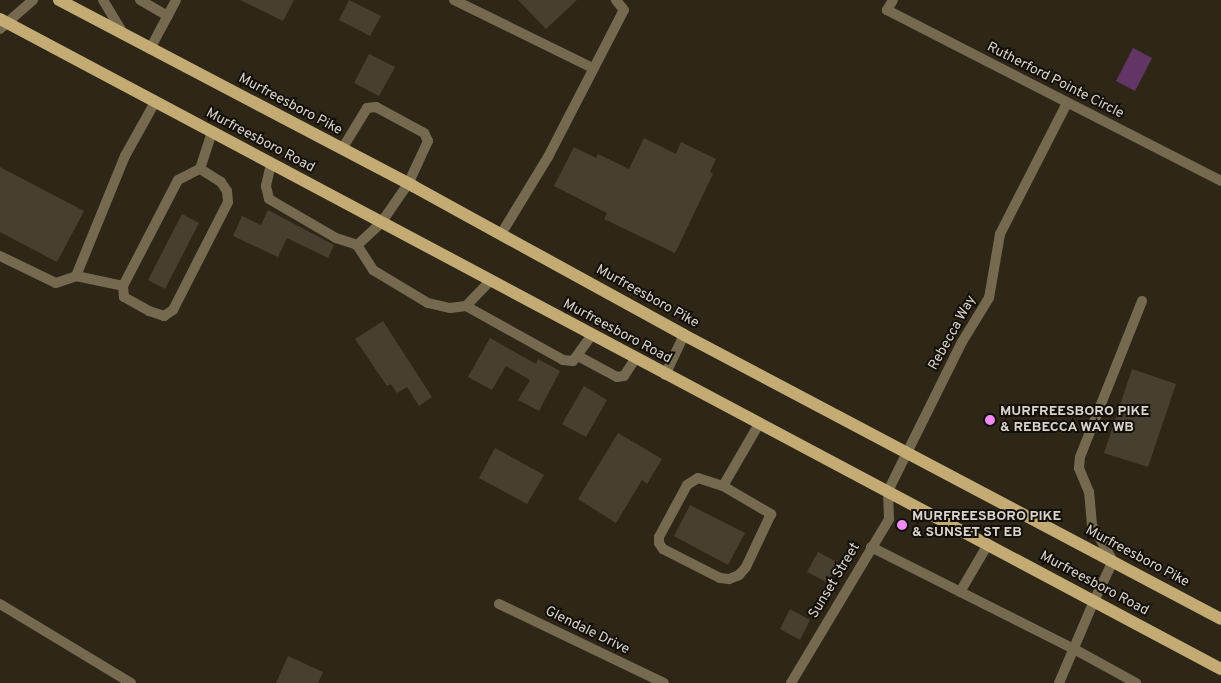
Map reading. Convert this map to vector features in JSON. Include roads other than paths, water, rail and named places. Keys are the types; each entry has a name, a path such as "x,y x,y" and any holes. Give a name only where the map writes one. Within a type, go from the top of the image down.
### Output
{"main road":[{"name":"Murfreesboro Pike","path":"59,0 124,36 408,184 684,335 1221,619"},
{"name":"Murfreesboro Road","path":"2,24 155,102 591,336 888,491 1221,669"}],"street":[{"path":"2,24 33,0"},
{"path":"103,0 124,36"},
{"path":"140,0 168,16"},
{"path":"150,49 176,0"},
{"path":"454,0 593,68"},
{"path":"616,0 624,10"},
{"path":"501,234 548,157 629,0"},
{"name":"Rutherford Pointe Circle","path":"893,0 887,10 1221,181"},
{"path":"76,276 125,156 155,102"},
{"name":"Rebecca Way","path":"888,491 962,342 989,298 1000,234 1068,103"},
{"path":"342,149 368,108 376,107 424,132 428,141 408,184 381,223 357,245"},
{"path":"200,169 221,182 227,191 228,202 173,310 164,316 149,311 124,297 123,286 178,180 200,169 212,133"},
{"path":"271,164 266,186 270,199 336,238 357,245 373,270 428,303 450,308 466,306 563,360 573,361 591,336"},
{"path":"0,256 56,283 76,276 123,286"},
{"path":"466,306 490,281"},
{"path":"1059,683 1113,561 1092,525 1089,492 1078,468 1080,457 1142,301"},
{"path":"665,375 684,335"},
{"path":"578,356 617,377 624,376 635,359"},
{"path":"723,486 758,424"},
{"path":"698,478 723,486 771,514 746,567 739,575 729,579 720,578 663,549 659,543 659,537 687,485 698,478"},
{"name":"Sunset Street","path":"791,683 890,518 888,491"},
{"path":"960,592 988,544"},
{"path":"871,547 1074,648 1136,683"},
{"path":"0,604 131,683"},
{"name":"Glendale Drive","path":"499,604 664,683"}],"place":[{"name":"MURFREESBORO PIKE & REBECCA WAY WB","path":"990,420"},
{"name":"MURFREESBORO PIKE & SUNSET ST EB","path":"902,525"}]}
